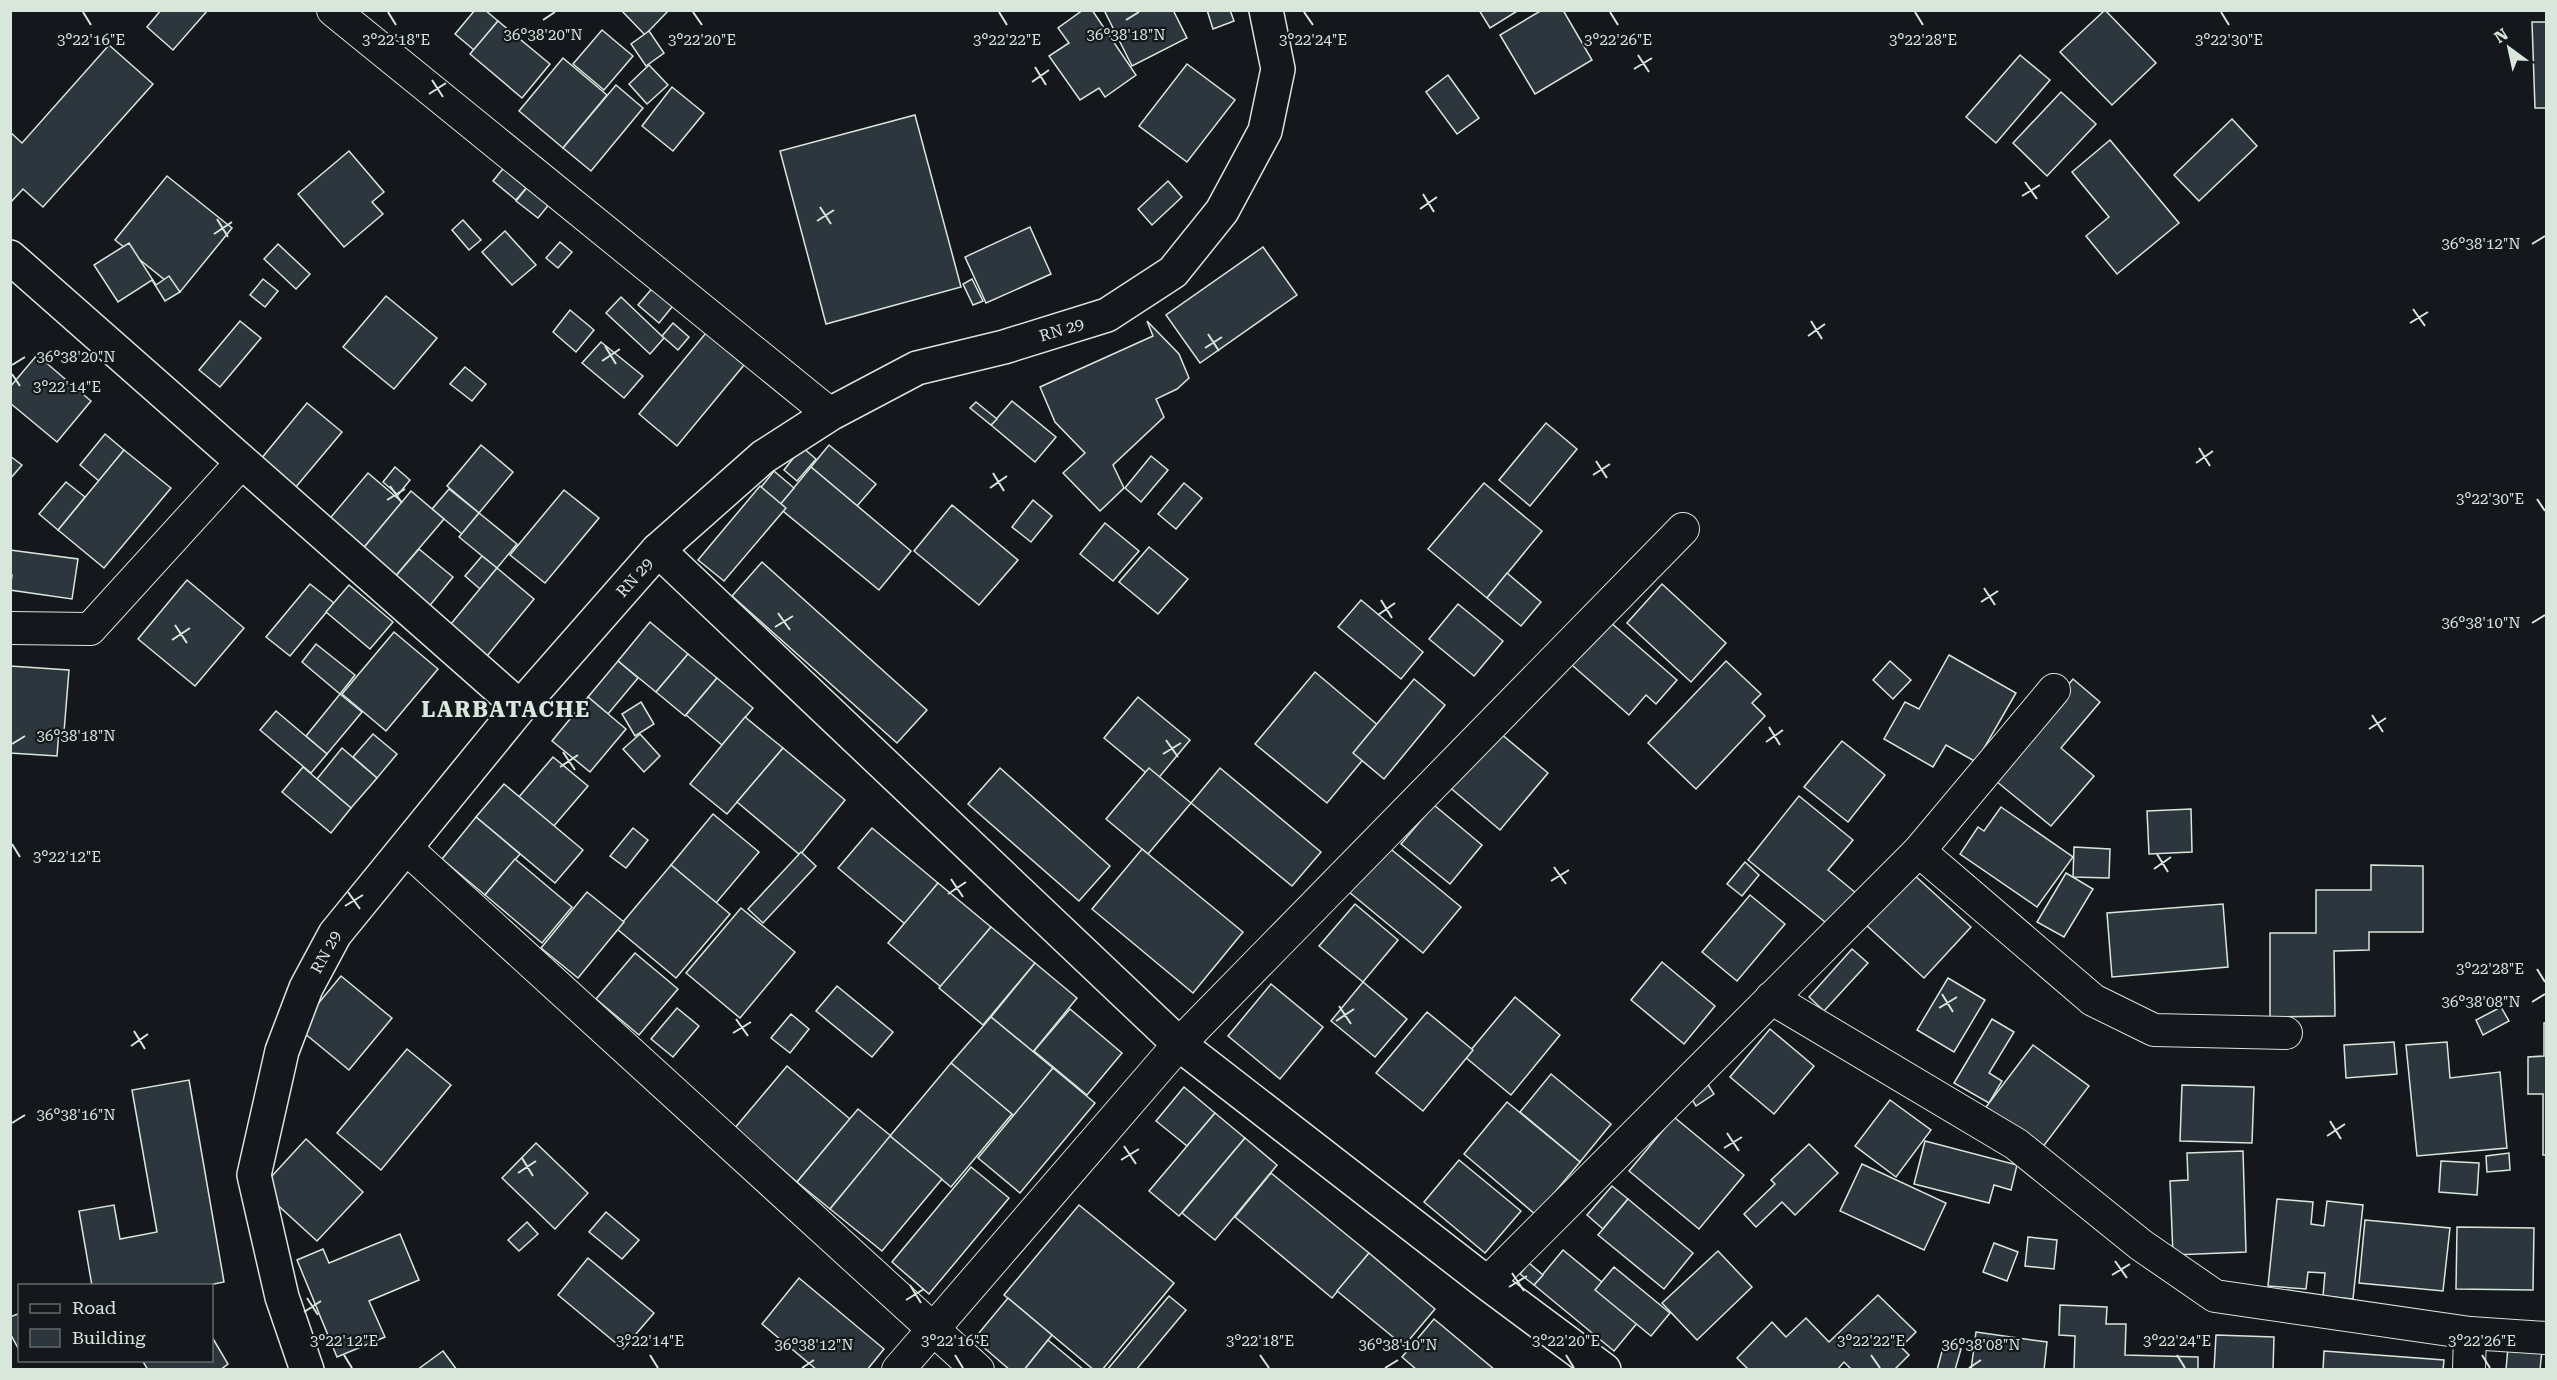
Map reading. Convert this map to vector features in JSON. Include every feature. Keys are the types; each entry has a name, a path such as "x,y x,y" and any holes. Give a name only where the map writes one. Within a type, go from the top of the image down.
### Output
{"main road":[{"name":"RN 29","path":"307,1370 282,1297 254,1176 282,1051 306,988 335,934 520,707 658,550 763,457 830,414 918,368 1004,347 1107,315 1173,272 1222,211 1265,131 1278,69 1266,10"},
{"path":"10,257 520,707"},
{"path":"658,550 1179,1044 1487,1284 1604,1370"}],"street":[{"path":"333,10 830,414"},
{"path":"10,628 90,629 242,462"},
{"path":"898,1370 1179,1044 1683,529"},
{"path":"1487,1284 1918,850 2054,690"},
{"path":"406,848 978,1370"},
{"path":"1918,850 2093,1000 2154,1030 2286,1033"},
{"path":"1771,998 2016,1144 2141,1245 2215,1296 2470,1333 2547,1338"},
{"path":"2469,1370 2470,1333"}],"building":[{"path":"161,10 208,10 173,50 147,27"},
{"path":"475,10 485,10 498,21 474,50 455,34"},
{"path":"621,10 669,10 645,35"},
{"path":"1083,10 1092,10 1136,75 1105,97 1099,88 1080,100 1049,56 1069,43 1058,28"},
{"path":"1104,10 1173,10 1187,38 1132,66"},
{"path":"1207,10 1230,10 1234,21 1213,29"},
{"path":"1479,10 1519,10 1490,28"},
{"path":"1542,10 1563,10 1592,60 1535,94 1500,35"},
{"path":"2105,10 2156,63 2112,105 2060,52"},
{"path":"498,21 550,64 522,98 470,54"},
{"path":"2532,22 2546,22 2546,108 2535,108"},
{"path":"602,30 633,56 604,90 573,64"},
{"path":"649,31 664,53 646,66 631,44"},
{"path":"109,45 153,84 43,207 23,189 10,203 10,132 22,143"},
{"path":"2020,55 2050,80 1996,143 1966,117"},
{"path":"563,58 607,95 563,148 519,111"},
{"path":"1187,64 1235,100 1187,162 1139,126"},
{"path":"649,65 668,85 647,104 629,84"},
{"path":"1448,75 1479,118 1457,134 1426,92"},
{"path":"616,85 643,108 591,171 563,148"},
{"path":"672,87 704,113 673,151 642,126"},
{"path":"2061,92 2096,124 2047,176 2013,143"},
{"path":"915,115 961,287 826,324 780,151"},
{"path":"2232,119 2257,146 2199,201 2174,175"},
{"path":"2110,140 2179,223 2117,274 2086,236 2109,217 2072,172"},
{"path":"349,151 384,192 372,202 383,214 344,247 298,194"},
{"path":"510,160 534,179 516,200 493,181"},
{"path":"167,176 232,228 180,292 115,240"},
{"path":"534,179 555,197 538,218 516,201"},
{"path":"1168,181 1182,197 1152,225 1138,209"},
{"path":"463,220 481,240 469,250 452,230"},
{"path":"1030,227 1051,274 986,303 965,257"},
{"path":"505,231 536,265 512,285 482,252"},
{"path":"560,242 572,252 558,268 546,258"},
{"path":"129,243 156,285 169,276 180,292 165,301 152,280 118,302 94,265"},
{"path":"278,244 310,274 296,289 264,259"},
{"path":"1263,247 1297,295 1200,363 1166,315"},
{"path":"263,279 278,291 265,307 250,295"},
{"path":"972,279 983,301 973,305 963,284"},
{"path":"655,285 676,302 659,323 638,305"},
{"path":"386,296 437,338 394,389 343,347"},
{"path":"621,297 664,338 650,354 606,313"},
{"path":"570,310 594,330 576,352 553,332"},
{"path":"240,321 261,338 220,387 199,370"},
{"path":"1147,321 1179,354 1189,378 1177,389 1156,399 1164,417 1113,465 1124,488 1100,511 1063,473 1085,453 1055,422 1040,387 1153,336"},
{"path":"673,323 689,337 678,350 662,336"},
{"path":"706,333 744,365 677,446 639,414"},
{"path":"601,342 643,376 624,398 582,363"},
{"path":"37,355 91,401 57,442 10,403 10,387"},
{"path":"465,367 486,384 472,401 450,384"},
{"path":"1012,401 1056,437 1035,462 991,425"},
{"path":"976,402 997,419 991,425 970,408"},
{"path":"307,403 342,432 290,494 256,465"},
{"path":"1546,423 1577,449 1530,506 1499,480"},
{"path":"105,434 124,450 99,481 80,465"},
{"path":"481,445 513,472 479,513 447,486"},
{"path":"829,445 876,484 857,506 811,467"},
{"path":"802,447 816,459 797,481 784,470"},
{"path":"124,450 171,488 104,568 58,530"},
{"path":"10,456 22,465 10,479"},
{"path":"1151,456 1168,470 1141,502 1125,488"},
{"path":"395,467 410,480 398,495 383,482"},
{"path":"811,467 911,551 879,590 778,507"},
{"path":"774,471 794,488 778,507 758,491"},
{"path":"368,473 402,502 356,557 321,529"},
{"path":"66,482 85,497 58,530 39,514"},
{"path":"1184,483 1202,498 1176,529 1158,514"},
{"path":"1484,483 1542,531 1487,598 1428,549"},
{"path":"760,486 786,508 724,581 698,560"},
{"path":"449,489 479,513 462,534 432,509"},
{"path":"564,490 599,518 545,583 510,555"},
{"path":"411,491 444,519 388,585 356,557"},
{"path":"1033,500 1052,516 1031,542 1012,527"},
{"path":"952,505 1018,560 979,605 914,551"},
{"path":"479,513 517,544 497,568 459,537"},
{"path":"1105,523 1139,551 1113,581 1080,554"},
{"path":"1149,547 1188,579 1158,614 1119,582"},
{"path":"419,549 453,577 423,614 388,585"},
{"path":"10,550 78,559 72,599 10,590 12,575 10,574"},
{"path":"482,556 497,568 480,589 465,576"},
{"path":"762,562 927,710 897,743 732,596"},
{"path":"497,568 534,599 483,661 446,630"},
{"path":"1507,573 1541,602 1521,626 1487,598"},
{"path":"187,580 244,628 195,686 138,639"},
{"path":"310,584 334,603 290,656 266,637"},
{"path":"1662,584 1726,643 1691,682 1627,623"},
{"path":"349,585 393,622 370,649 326,612"},
{"path":"1361,600 1423,652 1401,679 1338,627"},
{"path":"1458,604 1503,641 1474,676 1429,639"},
{"path":"1602,615 1677,680 1656,704 1646,695 1629,715 1565,659"},
{"path":"650,622 688,654 656,692 618,661"},
{"path":"394,632 438,669 386,731 342,694"},
{"path":"316,644 355,675 340,694 302,662"},
{"path":"688,654 717,678 685,716 656,692"},
{"path":"1949,655 2016,693 1976,762 1946,745 1933,767 1884,739 1905,702 1919,709"},
{"path":"618,661 638,678 608,714 588,697"},
{"path":"1726,661 1761,694 1752,703 1765,716 1696,789 1648,743"},
{"path":"1890,661 1911,680 1893,699 1873,680"},
{"path":"10,666 69,670 64,732 59,731 57,756 10,753"},
{"path":"1315,672 1386,732 1327,803 1255,744"},
{"path":"717,678 753,708 722,745 686,715"},
{"path":"1414,679 1445,705 1384,779 1353,753"},
{"path":"2073,679 2100,702 2061,748 2094,776 2051,826 1991,777"},
{"path":"340,694 362,712 327,754 306,736"},
{"path":"588,697 626,729 590,772 552,741"},
{"path":"1138,697 1190,740 1156,781 1104,738"},
{"path":"641,702 654,724 635,736 622,714"},
{"path":"276,711 327,754 311,773 260,730"},
{"path":"745,717 783,748 727,814 690,784"},
{"path":"1494,728 1548,773 1500,830 1447,785"},
{"path":"373,734 397,754 377,778 353,757"},
{"path":"640,734 660,756 644,772 623,749"},
{"path":"1842,741 1885,775 1848,822 1804,787"},
{"path":"342,748 377,778 351,808 317,779"},
{"path":"783,748 845,800 800,855 737,802"},
{"path":"553,757 588,786 553,827 518,798"},
{"path":"303,767 351,808 331,833 282,792"},
{"path":"1000,768 1110,866 1079,901 968,804"},
{"path":"1149,768 1191,803 1148,854 1106,819"},
{"path":"1220,768 1321,852 1292,886 1191,803"},
{"path":"504,784 583,850 555,883 476,817"},
{"path":"1799,796 1853,840 1828,870 1856,893 1830,926 1748,860"},
{"path":"1434,805 1482,845 1450,884 1401,844"},
{"path":"2001,807 2073,857 2037,907 1960,854 1978,827 1984,831"},
{"path":"2191,809 2192,852 2149,854 2147,811"},
{"path":"713,814 759,852 716,903 671,865"},
{"path":"476,817 520,854 485,895 442,859"},
{"path":"633,828 648,840 626,868 610,856"},
{"path":"872,828 938,883 905,924 838,868"},
{"path":"1387,846 1461,907 1423,953 1349,892"},
{"path":"2074,847 2110,849 2109,878 2073,877"},
{"path":"1142,849 1243,932 1193,993 1092,909"},
{"path":"801,852 816,866 763,923 748,909"},
{"path":"515,859 572,907 542,943 485,895"},
{"path":"1745,862 1759,875 1742,896 1727,884"},
{"path":"671,865 730,914 676,978 617,929"},
{"path":"2371,865 2423,866 2423,932 2369,932 2369,950 2334,951 2335,1016 2270,1017 2270,933 2316,933 2316,890 2371,890"},
{"path":"1912,873 1971,927 1924,978 1865,924"},
{"path":"2066,873 2093,889 2064,937 2037,922"},
{"path":"938,883 991,927 941,987 888,943"},
{"path":"587,892 624,922 578,978 541,948"},
{"path":"1750,895 1785,924 1737,981 1702,952"},
{"path":"1355,904 1398,940 1363,982 1319,946"},
{"path":"2223,904 2228,967 2112,977 2107,913"},
{"path":"741,908 795,952 740,1018 686,973"},
{"path":"991,927 1035,963 983,1025 939,988"},
{"path":"1852,949 1868,963 1824,1011 1809,997"},
{"path":"635,953 678,989 639,1035 596,999"},
{"path":"1662,962 1715,1006 1684,1044 1631,1000"},
{"path":"1035,963 1077,998 1033,1052 991,1017"},
{"path":"341,976 392,1018 349,1070 298,1028"},
{"path":"1948,978 1985,1000 1954,1052 1917,1030"},
{"path":"1363,982 1407,1019 1375,1057 1331,1021"},
{"path":"1271,984 1323,1027 1280,1079 1228,1036"},
{"path":"837,986 893,1032 872,1057 816,1011"},
{"path":"1515,997 1560,1035 1511,1095 1465,1057"},
{"path":"2501,1007 2509,1021 2483,1035 2476,1020"},
{"path":"677,1008 699,1026 673,1057 651,1039"},
{"path":"1070,1009 1122,1053 1087,1095 1034,1051"},
{"path":"1427,1012 1473,1050 1423,1111 1376,1073"},
{"path":"791,1014 809,1029 790,1053 771,1038"},
{"path":"991,1017 1053,1068 1014,1116 951,1063"},
{"path":"1992,1019 2014,1032 1989,1073 2002,1081 1989,1103 1954,1083"},
{"path":"2544,1023 2546,1023 2546,1155 2543,1155 2543,1094 2528,1094 2528,1057 2544,1056"},
{"path":"1770,1029 1814,1066 1774,1114 1730,1077"},
{"path":"2394,1042 2397,1074 2346,1078 2344,1045"},
{"path":"2447,1042 2450,1078 2500,1072 2507,1148 2417,1156 2406,1045"},
{"path":"2033,1045 2089,1086 2042,1148 1986,1107"},
{"path":"407,1049 451,1085 381,1170 337,1133"},
{"path":"951,1063 1012,1114 951,1187 890,1136"},
{"path":"787,1066 850,1119 797,1182 734,1129"},
{"path":"1053,1068 1095,1103 1020,1193 978,1158"},
{"path":"1551,1074 1611,1124 1580,1162 1520,1112"},
{"path":"1703,1077 1714,1094 1696,1106 1685,1088"},
{"path":"189,1080 224,1282 213,1284 92,1284 79,1211 114,1205 120,1239 157,1232 132,1090"},
{"path":"2182,1085 2254,1087 2252,1143 2180,1141"},
{"path":"1184,1087 1215,1113 1187,1146 1156,1121"},
{"path":"1890,1100 1931,1130 1896,1177 1855,1146"},
{"path":"1507,1102 1580,1162 1536,1215 1464,1154"},
{"path":"858,1109 891,1136 830,1209 797,1182"},
{"path":"1215,1113 1245,1138 1179,1216 1149,1191"},
{"path":"1674,1117 1744,1175 1699,1229 1629,1171"},
{"path":"890,1136 942,1179 882,1251 830,1209"},
{"path":"1245,1138 1277,1165 1215,1240 1182,1213"},
{"path":"306,1139 363,1192 317,1241 260,1189"},
{"path":"1925,1141 2017,1165 2011,1190 1994,1185 1989,1203 1914,1184"},
{"path":"536,1143 588,1193 555,1229 502,1178"},
{"path":"1809,1144 1838,1173 1795,1215 1782,1202 1756,1227 1744,1214 1775,1184 1771,1180"},
{"path":"2243,1151 2246,1252 2173,1255 2170,1181 2188,1180 2187,1153"},
{"path":"2509,1153 2510,1170 2487,1172 2486,1156"},
{"path":"1459,1160 1521,1211 1485,1253 1424,1202"},
{"path":"2441,1161 2479,1163 2477,1195 2439,1192"},
{"path":"1862,1164 1946,1203 1924,1250 1840,1211"},
{"path":"971,1167 1009,1198 929,1294 892,1262"},
{"path":"1271,1173 1369,1253 1332,1298 1235,1217"},
{"path":"1612,1186 1628,1199 1603,1229 1587,1215"},
{"path":"1628,1199 1693,1253 1664,1289 1598,1235"},
{"path":"2277,1199 2313,1202 2311,1224 2324,1226 2327,1201 2363,1205 2353,1299 2323,1296 2325,1273 2308,1272 2306,1289 2268,1286"},
{"path":"1079,1205 1174,1283 1102,1370 1094,1370 1004,1295"},
{"path":"606,1212 639,1240 622,1259 589,1232"},
{"path":"2365,1220 2450,1228 2443,1291 2359,1283"},
{"path":"527,1222 538,1234 519,1251 508,1240"},
{"path":"2457,1227 2534,1228 2533,1290 2456,1289"},
{"path":"400,1234 419,1280 369,1301 385,1337 337,1357 297,1260 323,1249 329,1263"},
{"path":"2028,1237 2057,1240 2054,1269 2025,1266"},
{"path":"1994,1243 2018,1252 2007,1281 1983,1272"},
{"path":"1563,1250 1643,1316 1614,1351 1534,1285"},
{"path":"1718,1251 1752,1287 1697,1340 1662,1303"},
{"path":"1369,1253 1435,1309 1404,1346 1337,1291"},
{"path":"588,1258 654,1313 623,1349 558,1295"},
{"path":"1529,1263 1543,1275 1534,1285 1520,1274"},
{"path":"1614,1267 1670,1313 1651,1336 1595,1290"},
{"path":"799,1278 884,1349 867,1370 817,1370 762,1324"},
{"path":"1878,1295 1916,1332 1901,1347 1909,1355 1894,1370 1852,1370 1844,1362 1837,1370 1749,1370 1737,1358 1772,1322 1786,1337 1806,1318 1829,1342"},
{"path":"1169,1296 1186,1310 1136,1370 1107,1370"},
{"path":"1008,1298 1052,1335 1024,1370 1010,1370 974,1339"},
{"path":"2060,1305 2107,1307 2106,1324 2126,1324 2125,1355 2198,1357 2198,1370 2074,1370 2075,1336 2059,1335"},
{"path":"18,1314 18,1348 10,1333 10,1317"},
{"path":"1434,1319 1495,1370 1417,1370 1402,1357"},
{"path":"1976,1332 2047,1342 2044,1370 1971,1370"},
{"path":"2216,1335 2274,1337 2273,1370 2214,1370"},
{"path":"213,1339 228,1364 220,1370 148,1370 143,1362 213,1362"},
{"path":"1048,1340 1084,1370 1024,1370"},
{"path":"1944,1344 1961,1349 1955,1370 1937,1370"},
{"path":"2508,1347 2542,1350 2540,1370 2506,1370"},
{"path":"443,1351 457,1370 417,1370"},
{"path":"2324,1351 2444,1360 2443,1370 2323,1370"}],"district":[{"name":"LARBATACHE","path":"506,709"}]}
